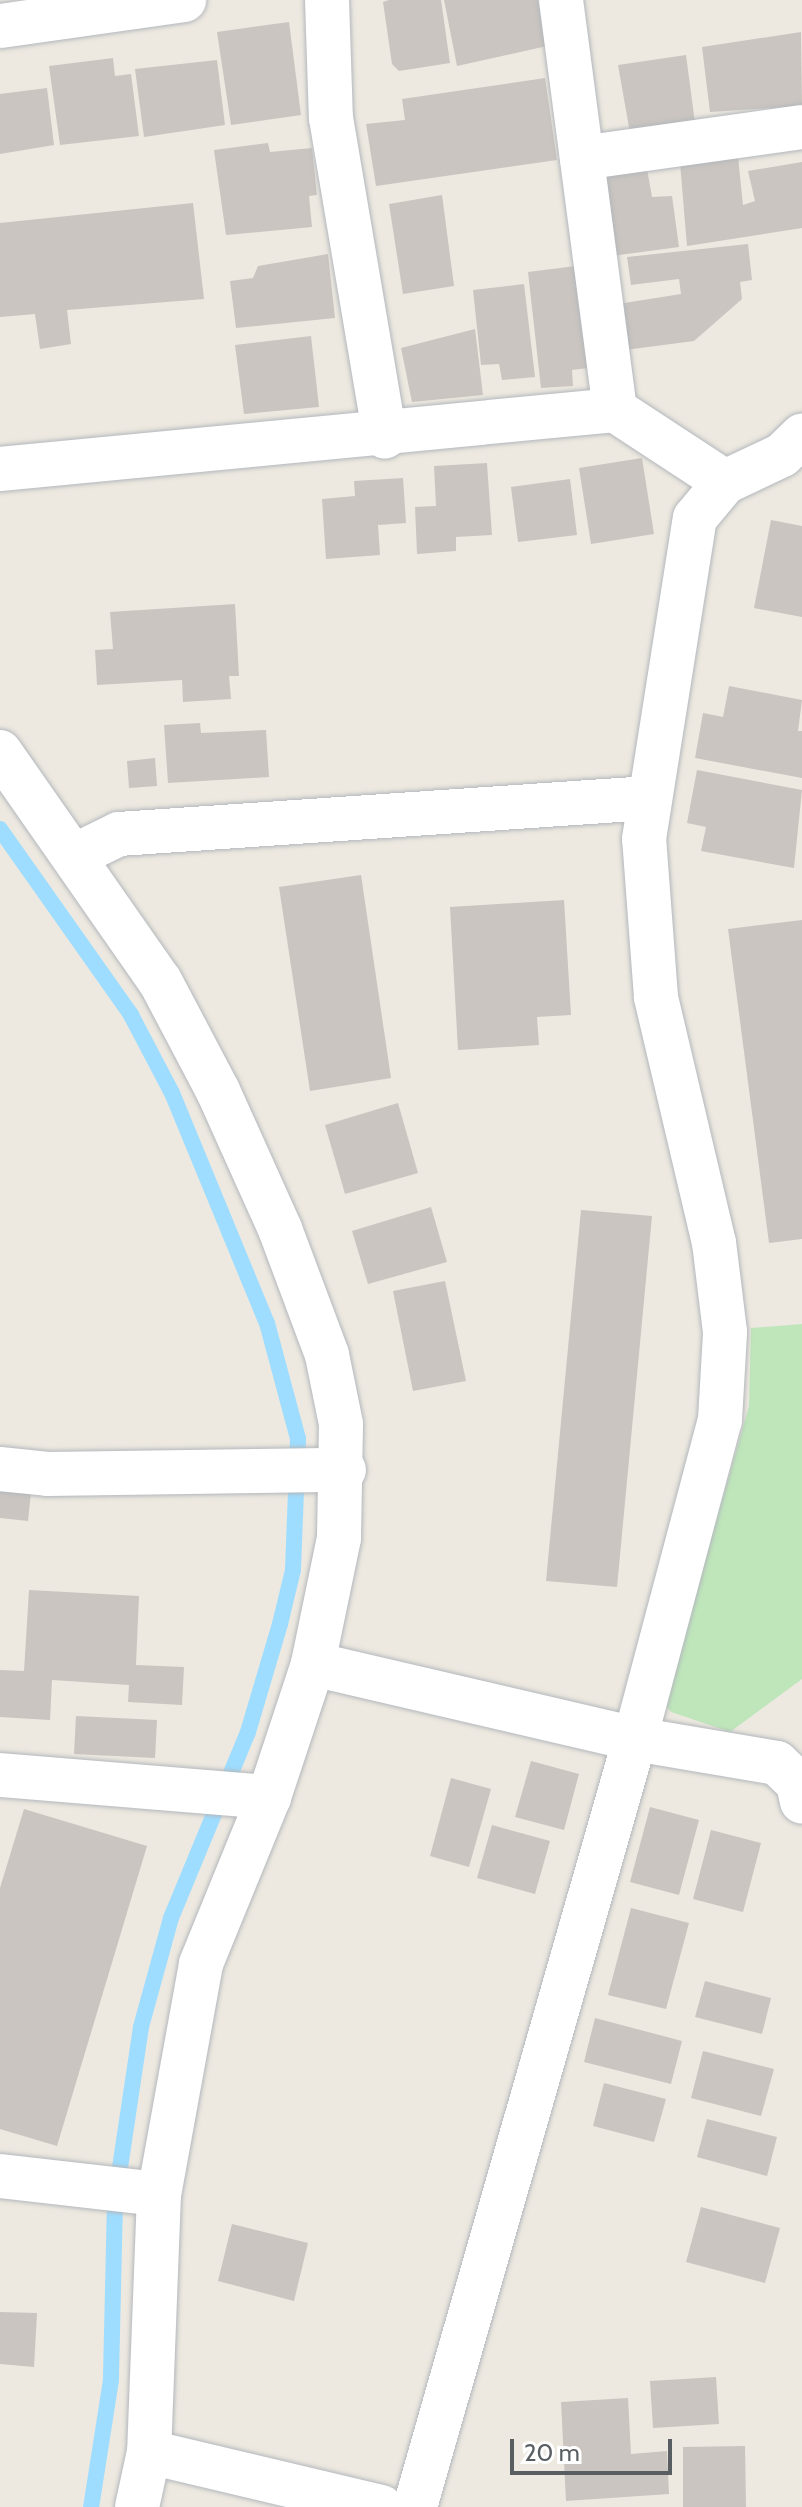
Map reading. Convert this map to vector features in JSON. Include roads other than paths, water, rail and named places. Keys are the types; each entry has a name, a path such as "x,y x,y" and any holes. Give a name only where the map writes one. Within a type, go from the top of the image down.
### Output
{"street":[{"path":"0,26 184,0"},
{"path":"327,0 331,118 385,436"},
{"path":"561,0 615,410"},
{"path":"582,158 802,127"},
{"path":"0,469 385,436 615,410 725,482"},
{"path":"415,2507 635,1739 720,1420 725,1332 714,1243 656,997 644,839 695,518 725,482 782,455 802,436"},
{"path":"0,752 160,981 218,1091 280,1229 327,1355 341,1424 314,1471"},
{"path":"74,856 119,834 649,798"},
{"path":"0,1469 48,1474 314,1471"},
{"path":"137,2507 149,2452 130,2191 201,1964 239,1794 313,1664 339,1538 314,1471"},
{"path":"313,1664 635,1739 777,1763 798,1783 802,1802"},
{"path":"0,1775 239,1794"},
{"path":"0,2176 130,2191"},
{"path":"149,2452 382,2507"}],"waterway":[{"path":"0,829 131,1015 172,1093 267,1323 298,1439 293,1570 280,1624 248,1732 171,1918 141,2027 115,2201 111,2380 91,2507"}]}
